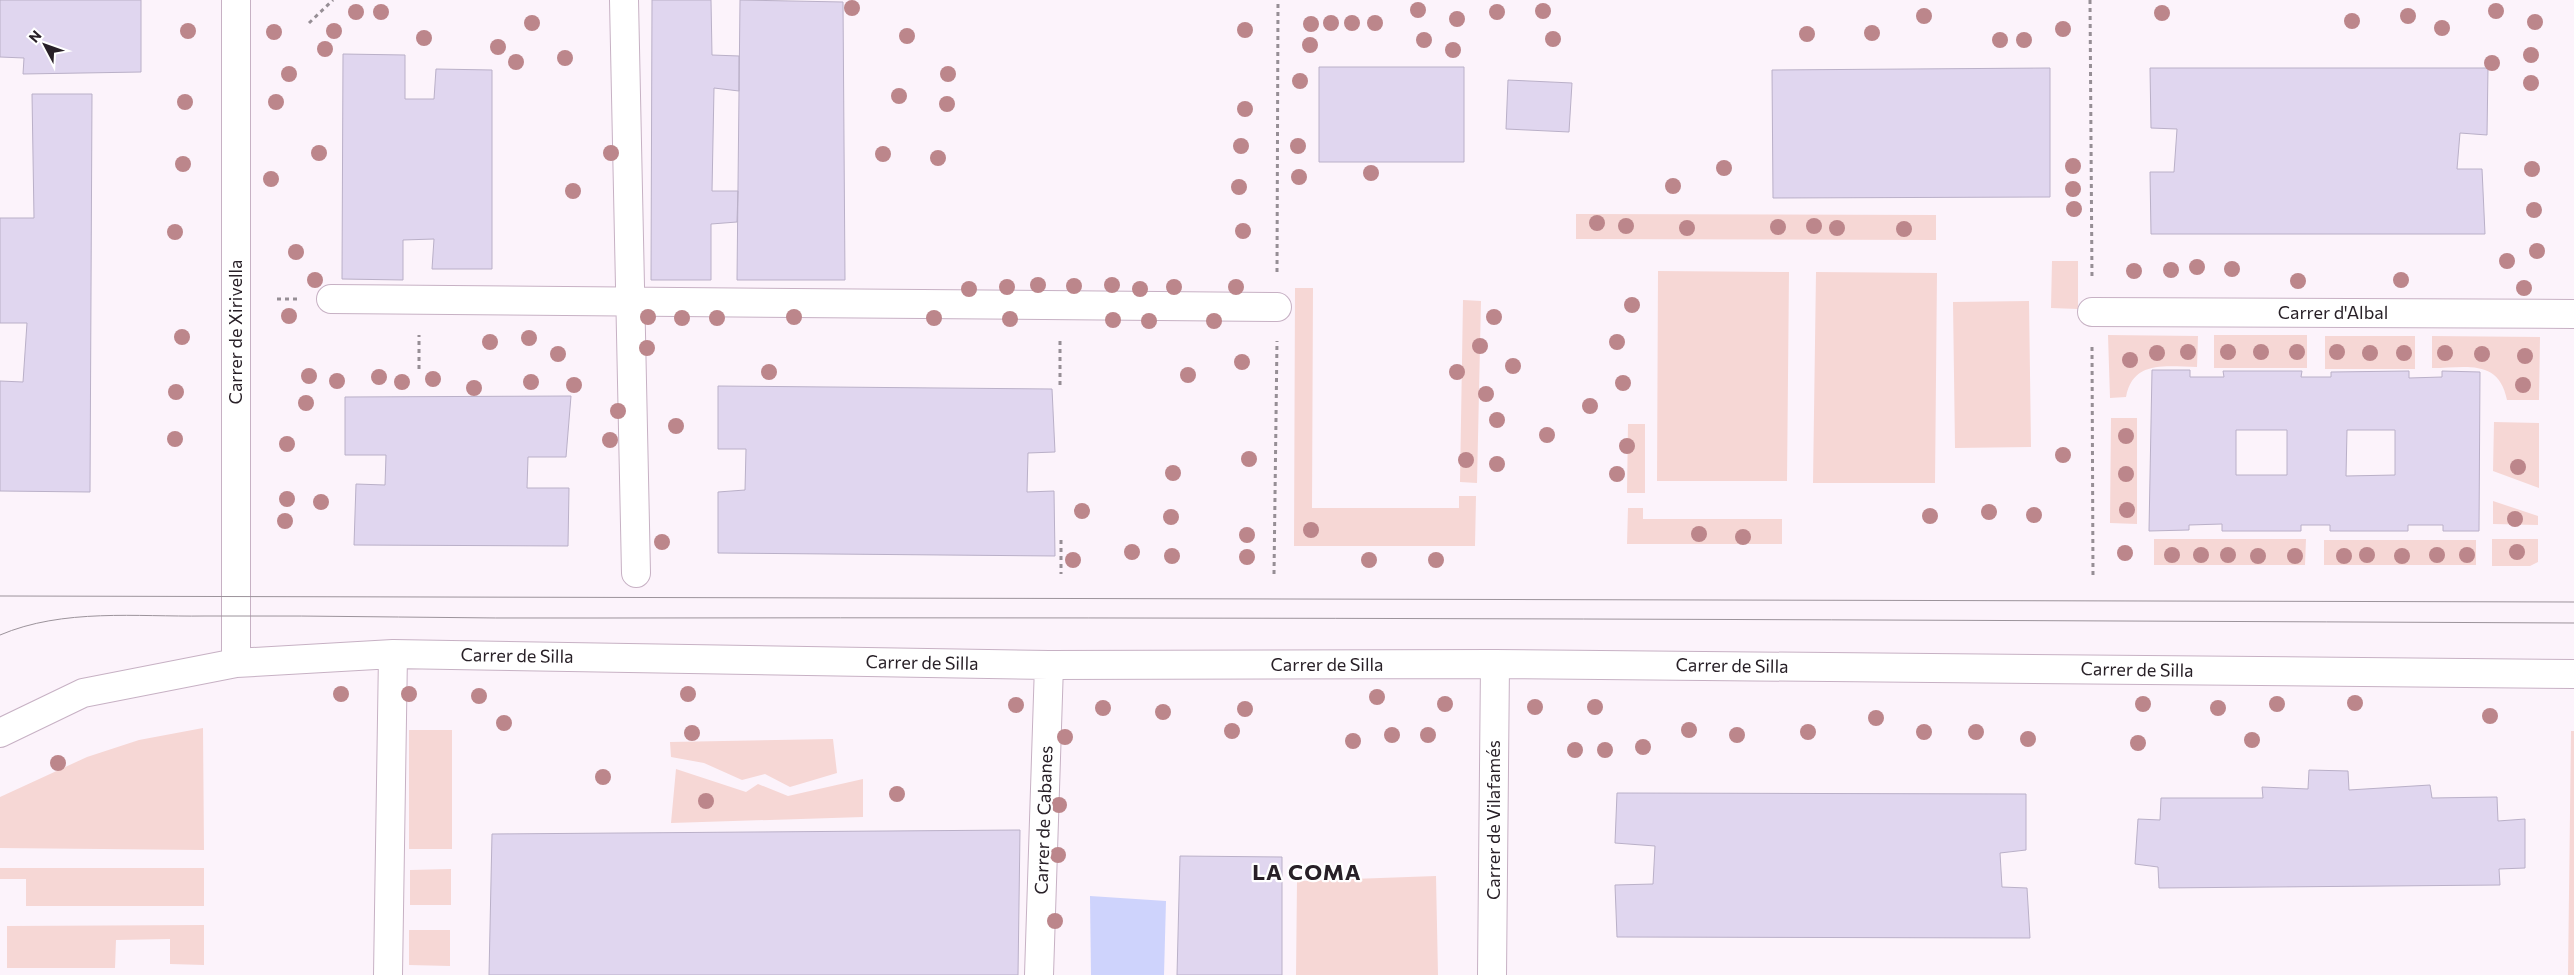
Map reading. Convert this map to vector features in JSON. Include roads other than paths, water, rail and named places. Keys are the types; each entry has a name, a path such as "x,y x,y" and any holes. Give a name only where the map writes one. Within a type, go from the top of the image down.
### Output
{"street":[{"name":"Carrer de Xirivella","path":"236,0 236,663"},
{"path":"624,0 628,302 636,573"},
{"path":"331,299 1277,307"},
{"name":"Carrer d'Albal","path":"2092,312 2574,314"},
{"name":"Carrer de Silla","path":"0,733 83,693 236,663 393,654 1049,665 1495,664 2574,674"},
{"path":"388,975 393,654"},
{"name":"Carrer de Vilafamés","path":"1492,975 1495,664"},
{"name":"Carrer de Cabanes","path":"1039,975 1049,665"}],"water":[{"path":"1090,896 1166,901 1164,975 1091,975"}],"tram line":[{"path":"0,596 2574,602"},
{"path":"0,635 24,626 49,621 75,617 127,615 544,618 1336,618 2574,623"}],"district":[{"name":"LA COMA","path":"1307,872"}]}
